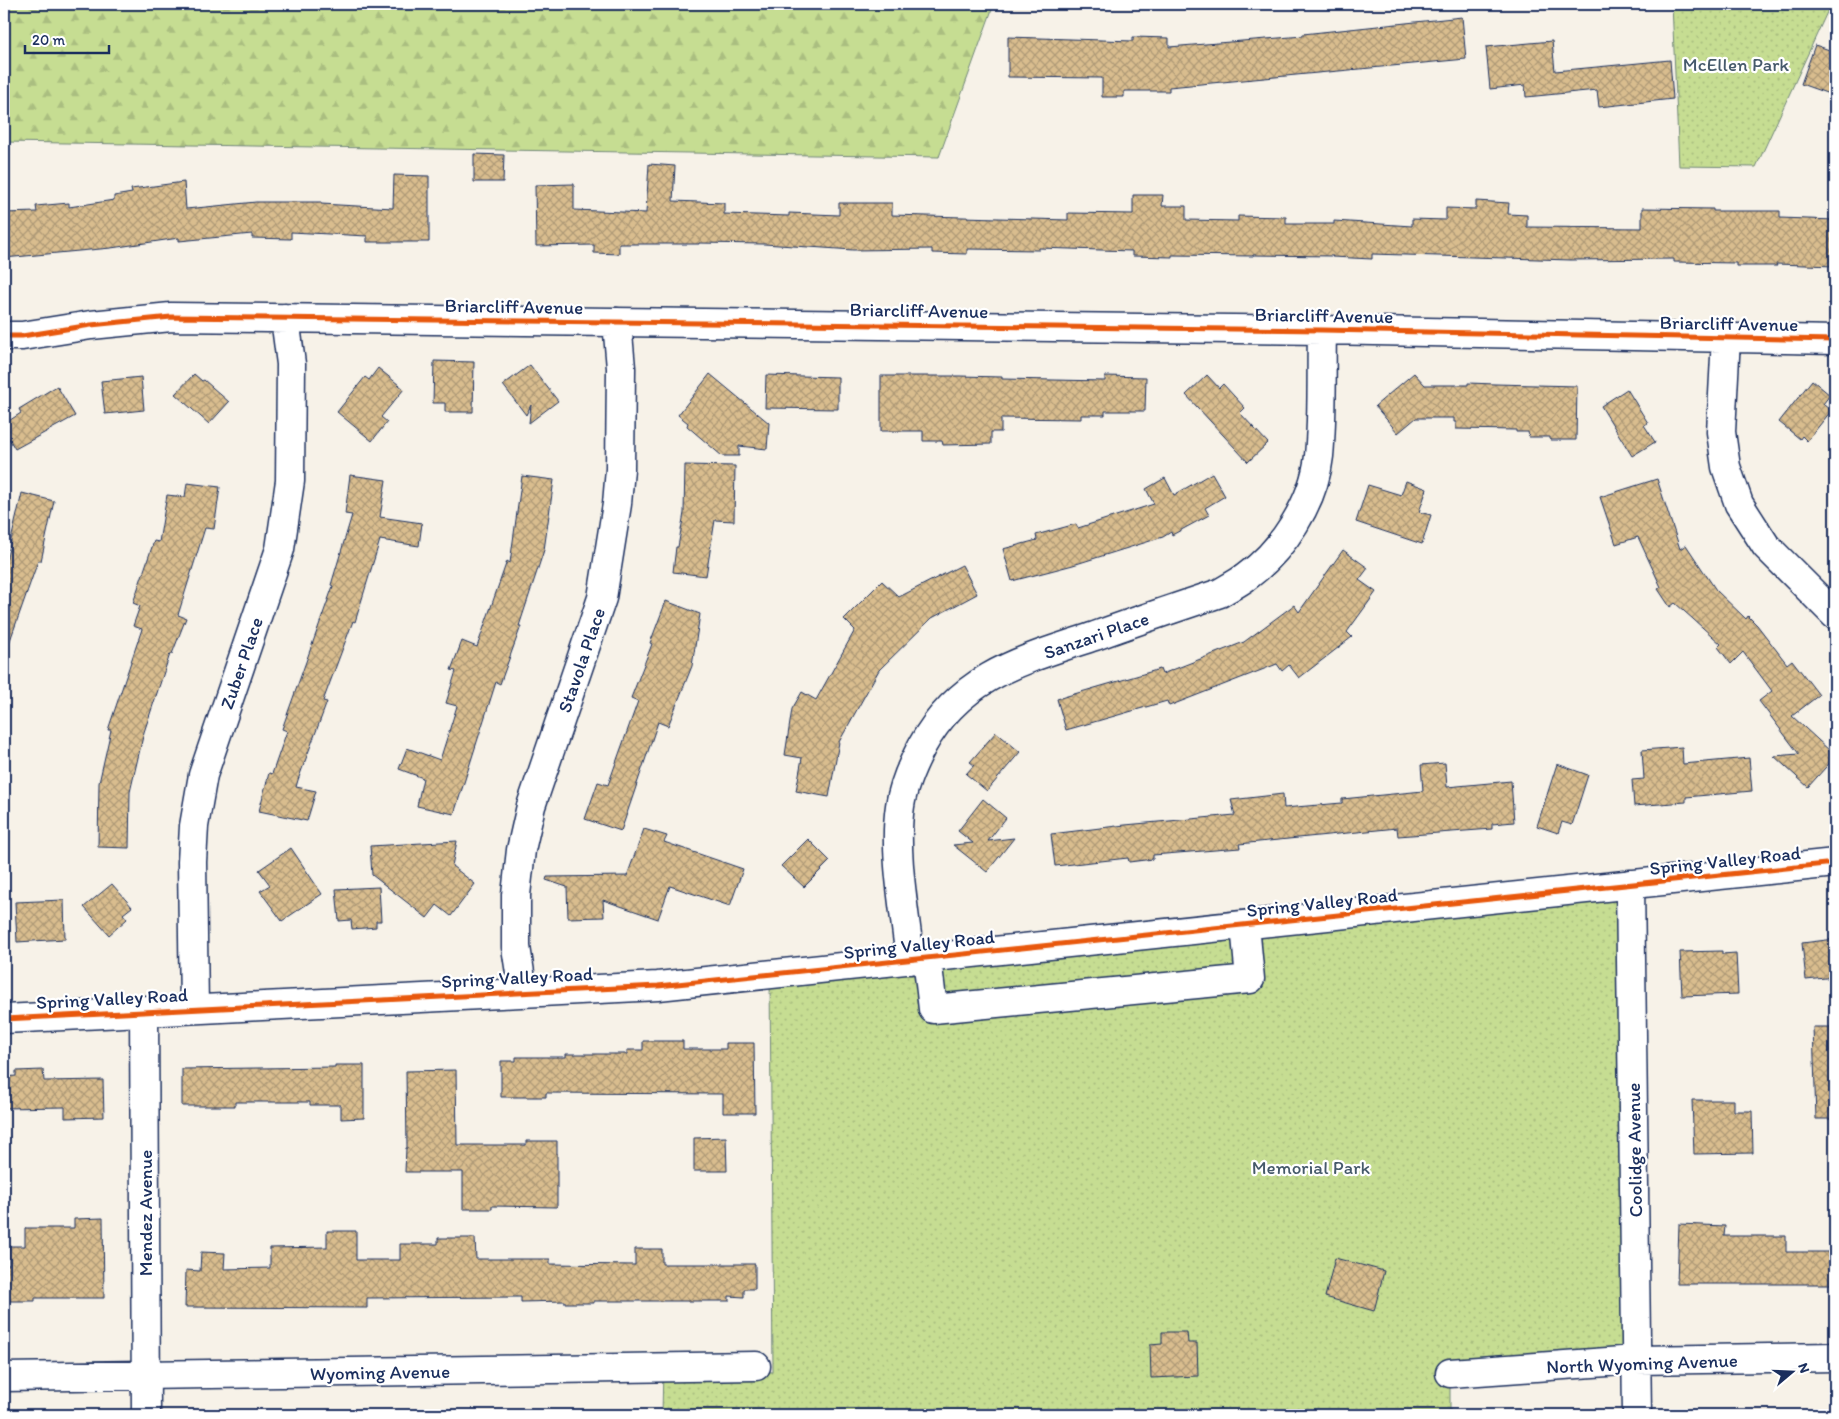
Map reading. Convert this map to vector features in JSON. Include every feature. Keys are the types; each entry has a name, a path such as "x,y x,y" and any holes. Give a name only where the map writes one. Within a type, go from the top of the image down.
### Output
{"street":[{"name":"Briarcliff Avenue","path":"4,336 22,336 91,325 171,317 1322,330 1835,340"},
{"name":"Zuber Place","path":"194,1008 192,862 194,826 203,775 280,549 290,481 291,364 285,318"},
{"name":"Stavola Place","path":"523,992 516,947 516,895 521,850 531,806 602,598 617,504 620,469 622,368 617,322"},
{"name":"Sanzari Place","path":"1245,925 1250,979 933,1009 918,959 897,841 900,805 911,767 932,729 955,702 984,679 1016,662 1220,593 1246,576 1275,551 1295,522 1310,491 1318,457 1322,330"},
{"path":"1726,338 1721,432 1726,468 1739,504 1766,546 1835,615"},
{"name":"Spring Valley Road","path":"4,1018 658,986 1835,863"},
{"name":"Coolidge Avenue","path":"1630,884 1637,1415"},
{"name":"Mendez Avenue","path":"144,1010 146,1415"},
{"name":"North Wyoming Avenue","path":"1450,1373 1636,1360 1835,1358"},
{"name":"Wyoming Avenue","path":"4,1377 756,1366"}],"green space":[{"path":"4,4 994,4 939,157 4,142"},
{"name":"McEllen Park","path":"1672,4 1835,4 1835,12 1828,10 1756,167 1679,166"},
{"name":"Memorial Park","path":"1630,884 1636,1360 1450,1373 1450,1415 662,1415 663,1367 773,1372 770,974"}],"building":[{"path":"1462,17 1466,59 1169,87 1169,91 1124,91 1124,97 1102,97 1102,78 1008,77 1008,37 1133,41 1133,37 1169,38 1169,47 1303,36 1303,34"},
{"path":"1552,41 1555,71 1670,60 1673,99 1599,107 1597,90 1526,97 1525,85 1490,89 1486,47"},
{"path":"1815,45 1835,52 1835,96 1801,84"},
{"path":"474,154 504,155 503,182 474,182"},
{"path":"649,164 675,166 673,201 724,203 724,214 789,216 789,213 839,215 839,203 892,203 892,215 1068,220 1068,213 1133,214 1133,195 1163,195 1162,206 1186,206 1186,220 1238,221 1238,216 1286,217 1286,224 1334,224 1334,221 1412,226 1412,219 1446,220 1446,208 1476,209 1476,201 1509,203 1508,214 1527,215 1527,227 1642,228 1642,208 1780,211 1780,218 1835,220 1835,266 1776,264 1777,266 1736,266 1736,263 1674,262 1674,259 1571,260 1372,254 1372,259 1333,256 1253,255 1172,255 1172,257 1132,256 1132,251 1039,248 1039,250 967,249 967,254 932,253 932,249 853,250 764,244 699,243 619,244 619,254 594,253 594,245 536,246 535,185 574,184 574,210 646,213"},
{"path":"394,175 429,176 429,242 367,242 367,236 291,232 291,239 252,238 252,234 179,241 179,238 111,248 4,258 4,213 37,212 36,206 69,203 69,207 114,200 114,196 132,193 131,189 184,182 186,209 256,202 321,202 321,204 393,208"},
{"path":"434,361 474,362 473,412 445,412 445,403 433,403"},
{"path":"530,365 558,401 529,423 531,405 526,415 503,385"},
{"path":"378,368 404,389 381,417 387,422 372,441 337,412 365,377 369,380"},
{"path":"1414,373 1425,385 1468,385 1468,383 1577,386 1576,440 1550,440 1550,437 1529,437 1528,432 1516,432 1516,430 1456,429 1454,418 1416,418 1398,433 1375,406"},
{"path":"194,374 202,381 204,380 229,402 209,424 175,394"},
{"path":"710,374 769,423 767,449 739,446 739,456 722,456 687,426 688,423 678,415"},
{"path":"766,375 838,377 838,409 765,408"},
{"path":"1207,375 1219,388 1223,384 1245,408 1240,413 1268,443 1248,462 1186,395"},
{"path":"881,376 960,376 1002,377 1002,379 1105,381 1105,376 1146,377 1145,411 1105,411 1105,415 1081,415 1081,419 1001,418 1001,432 991,432 991,444 943,445 942,441 923,441 923,431 881,431"},
{"path":"141,377 144,410 105,414 101,381"},
{"path":"1812,380 1830,395 1823,404 1831,411 1807,441 1802,436 1800,439 1779,422"},
{"path":"57,386 75,416 15,449 4,430 4,424 21,413 19,409"},
{"path":"1627,389 1648,423 1644,425 1655,442 1632,456 1601,406"},
{"path":"685,465 735,466 734,521 715,520 706,576 673,572 676,547 678,547 684,513"},
{"path":"1212,473 1225,496 1205,508 1209,515 1172,535 1171,532 1163,537 1073,565 1012,581 1003,549 1037,540 1036,535 1076,524 1078,528 1154,504 1146,489 1165,478 1174,495"},
{"path":"350,475 386,480 380,517 422,523 419,546 380,540 355,622 353,621 323,701 327,702 296,787 316,791 307,821 259,811 269,773 272,774 287,731 282,729 333,586 331,585 352,515 345,514"},
{"path":"522,476 554,480 544,550 519,626 521,626 500,684 496,682 454,814 417,806 423,778 399,769 407,748 440,760 457,706 446,703 456,671 451,670 462,641 477,647 507,561 510,563"},
{"path":"1657,479 1680,549 1686,545 1716,590 1746,619 1748,616 1757,625 1787,664 1792,660 1819,695 1792,716 1830,751 1835,750 1835,757 1808,787 1774,756 1799,754 1759,701 1772,691 1743,652 1731,664 1718,647 1721,644 1675,603 1670,607 1658,589 1661,587 1638,537 1616,544 1600,497"},
{"path":"1406,481 1427,489 1419,512 1431,515 1422,544 1356,522 1368,485 1401,495"},
{"path":"187,483 220,487 214,529 205,528 178,615 186,618 172,654 170,654 144,732 130,792 129,848 98,847 99,783 111,730 108,730 142,629 133,626 140,606 133,603 154,541 159,542 167,495 185,497"},
{"path":"22,493 54,501 41,561 38,561 7,649 4,649 4,570"},
{"path":"1343,550 1368,568 1359,580 1376,592 1347,632 1352,637 1299,678 1289,665 1282,671 1277,664 1169,706 1167,701 1066,730 1057,699 1160,669 1162,674 1244,642 1294,605 1299,612"},
{"path":"962,565 977,594 932,618 879,670 839,742 829,797 796,791 802,758 785,755 792,709 802,692 816,700 855,630 844,619 882,581 899,597"},
{"path":"666,601 700,614 692,666 668,726 658,722 621,831 585,819 598,782 608,785 638,701 631,698"},
{"path":"996,732 1020,752 987,791 966,774 974,765 970,762"},
{"path":"1682,747 1683,764 1749,758 1752,791 1686,797 1686,802 1634,806 1632,780 1644,779 1642,750"},
{"path":"1445,763 1447,787 1511,781 1514,822 1492,824 1492,829 1398,836 1397,828 1239,844 1240,848 1153,855 1153,859 1129,862 1128,858 1055,866 1051,834 1235,815 1231,800 1283,794 1284,808 1342,803 1342,799 1423,791 1421,765"},
{"path":"1557,764 1588,775 1572,825 1562,822 1558,833 1537,826"},
{"path":"983,799 1006,818 988,841 1014,838 987,872 953,845 973,843 958,831"},
{"path":"644,829 667,836 664,842 743,869 730,906 670,886 658,919 603,900 604,917 568,918 567,887 546,880 547,877 627,876"},
{"path":"808,839 830,861 804,887 781,866"},
{"path":"457,841 452,866 475,884 451,916 437,905 427,918 372,875 370,846"},
{"path":"291,848 322,894 282,921 260,891 270,885 259,870"},
{"path":"112,884 132,907 123,914 127,919 109,935 84,907"},
{"path":"379,887 381,921 376,921 376,927 352,929 351,920 339,921 336,889"},
{"path":"64,900 65,939 17,942 15,902"},
{"path":"1835,939 1835,977 1806,980 1802,943"},
{"path":"1722,951 1722,954 1736,953 1738,994 1682,996 1680,952"},
{"path":"1813,1027 1835,1027 1835,1119 1816,1119"},
{"path":"643,1041 683,1041 683,1049 726,1049 726,1043 754,1043 755,1113 723,1113 723,1094 546,1093 546,1097 501,1097 501,1061 516,1061 516,1057 566,1057 566,1054 627,1054 627,1050 643,1050"},
{"path":"335,1065 364,1065 364,1118 341,1119 341,1105 310,1105 310,1102 235,1102 235,1106 182,1106 182,1069 335,1067"},
{"path":"43,1070 44,1081 103,1080 104,1117 65,1118 65,1107 4,1108 4,1077 16,1076 16,1071"},
{"path":"456,1070 457,1145 526,1145 526,1141 557,1141 557,1207 492,1206 492,1209 463,1209 463,1172 405,1172 407,1148 406,1071"},
{"path":"1692,1100 1734,1100 1734,1111 1752,1111 1753,1153 1694,1154"},
{"path":"726,1137 727,1171 694,1171 694,1138"},
{"path":"103,1218 104,1298 35,1298 35,1301 4,1301 4,1265 9,1265 9,1246 25,1246 25,1228 74,1228 74,1219"},
{"path":"1679,1224 1725,1226 1724,1236 1786,1236 1786,1252 1835,1252 1835,1284 1677,1284"},
{"path":"327,1231 356,1231 356,1260 400,1260 400,1244 438,1244 438,1238 475,1238 476,1259 550,1259 550,1264 635,1265 635,1249 662,1249 662,1264 755,1264 755,1289 744,1289 744,1297 729,1296 729,1301 594,1301 594,1303 565,1303 565,1301 521,1302 521,1297 367,1298 367,1308 185,1307 186,1270 200,1271 201,1252 225,1253 224,1269 270,1268 270,1248 327,1247"},
{"path":"1335,1258 1384,1271 1374,1311 1325,1297"},
{"path":"1162,1332 1187,1332 1188,1343 1197,1343 1198,1376 1151,1378 1150,1345 1162,1344"}],"cycle path":[{"path":"4,336 22,336 91,325 171,317 1322,330 1835,340"},
{"path":"4,1019 658,986 1835,863"}]}
